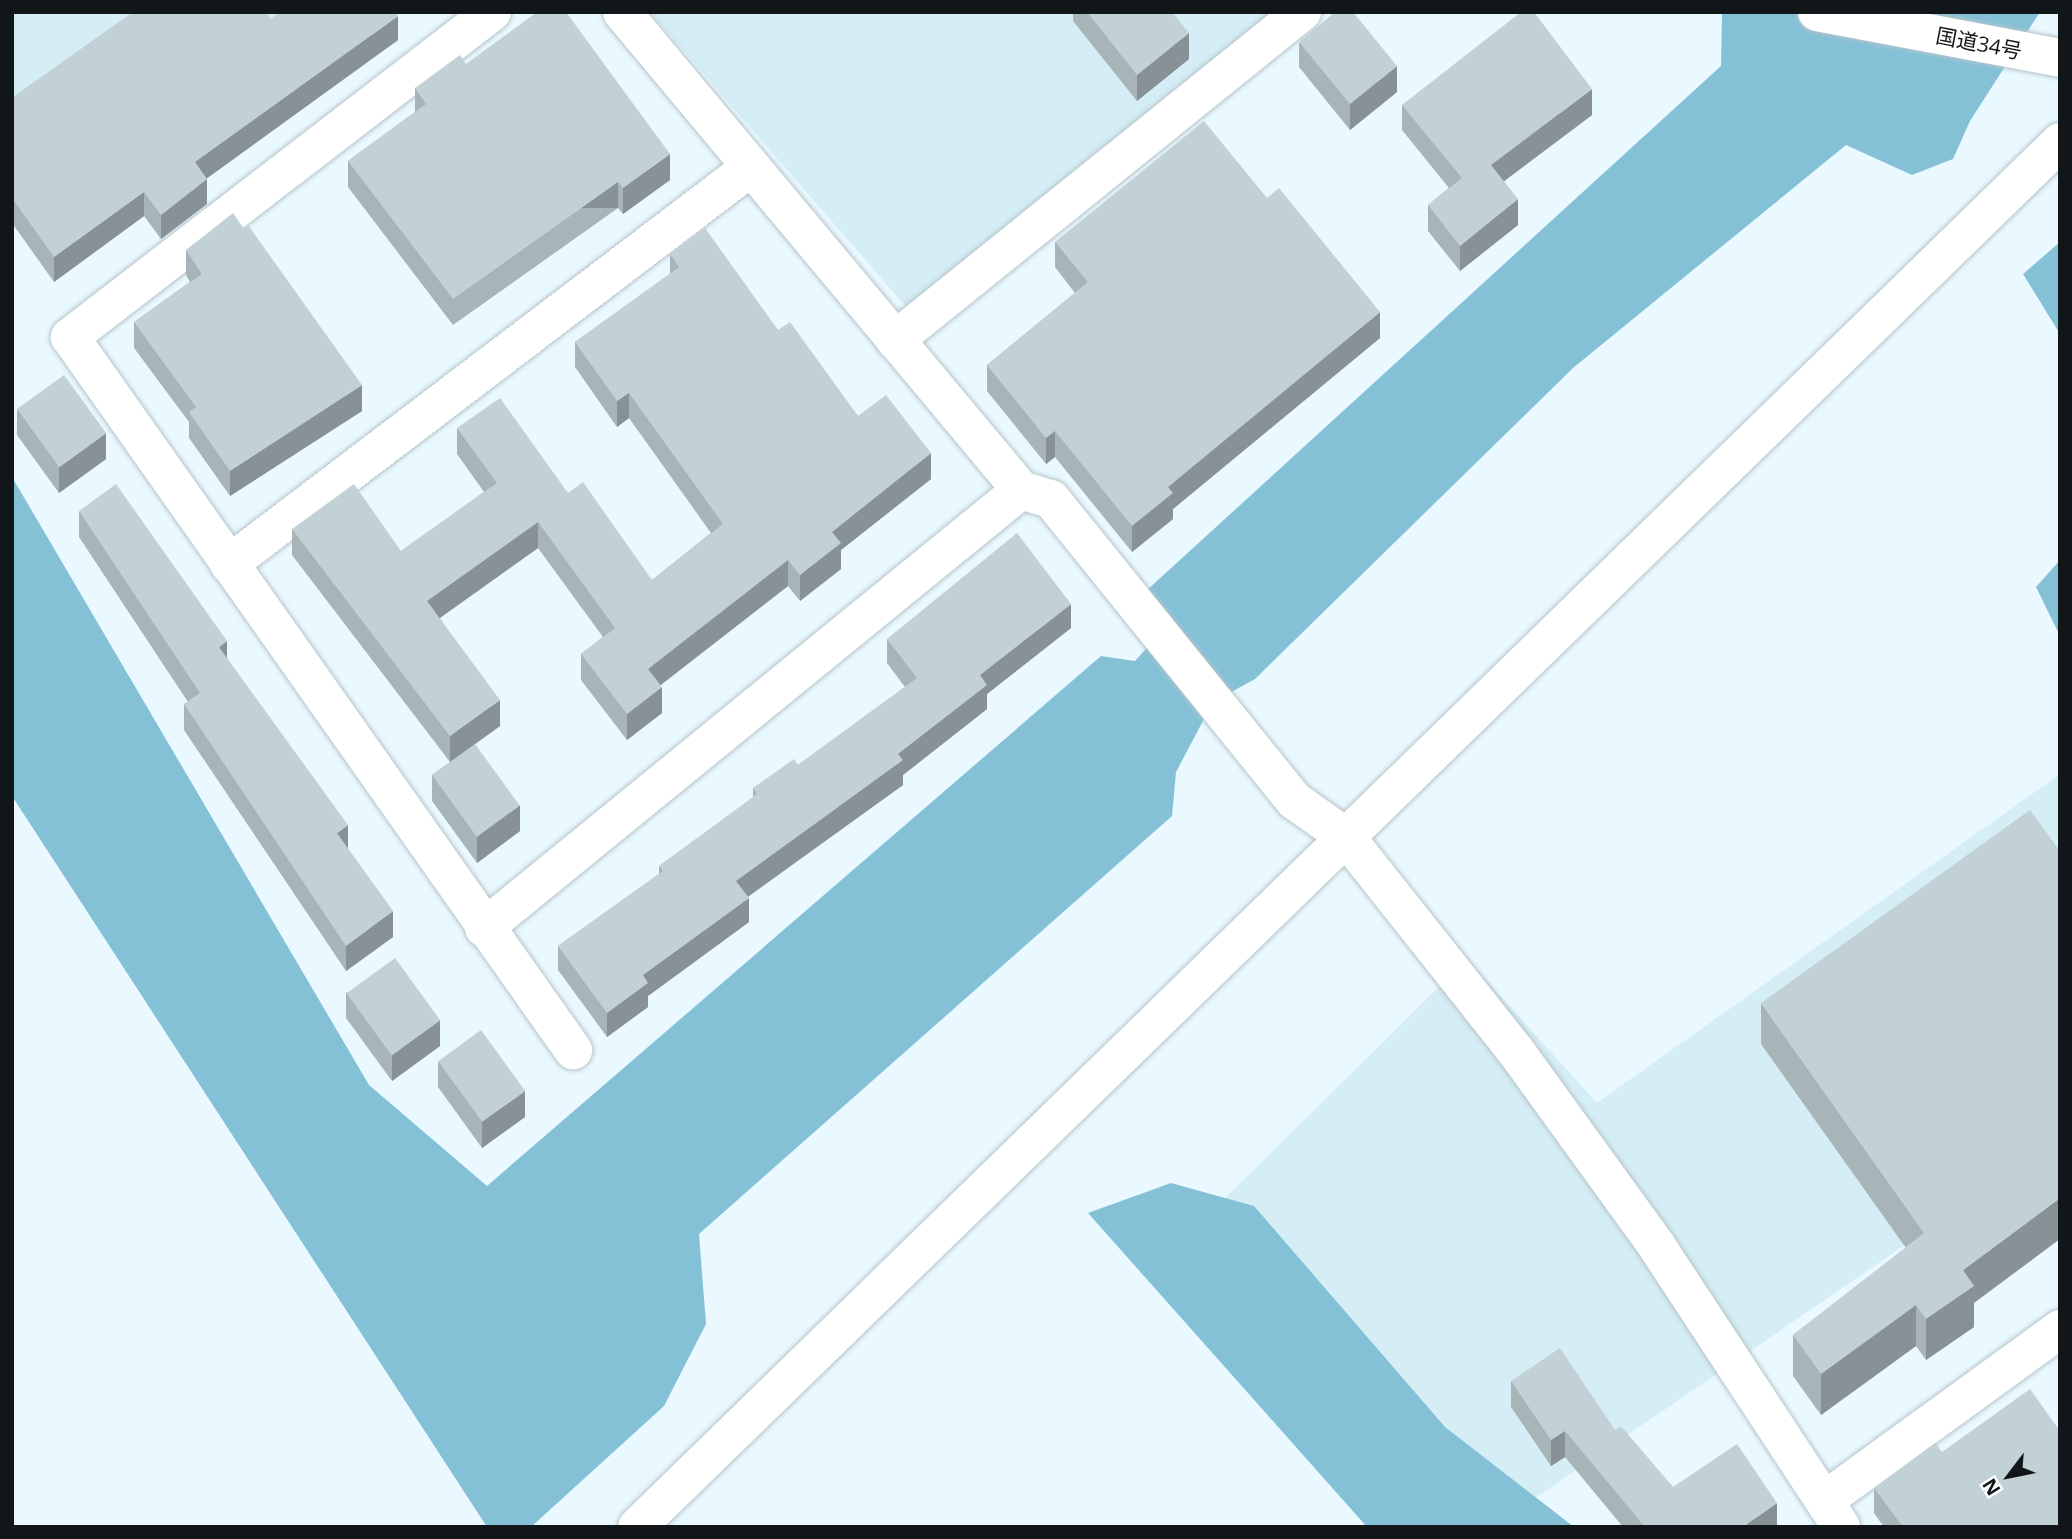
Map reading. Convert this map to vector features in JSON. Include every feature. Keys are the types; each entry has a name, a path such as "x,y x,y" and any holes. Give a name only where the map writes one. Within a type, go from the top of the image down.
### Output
{"main road":[{"path":"492,12 70,337 484,928 573,1050"},
{"path":"622,12 1021,490 1051,499 1295,801 1346,836 1539,1082 1833,1513 2055,1342"},
{"path":"895,340 1302,12"},
{"name":"国道34号","path":"1817,12 2044,55"},
{"path":"637,1527 2060,142"},
{"path":"229,564 751,167"},
{"path":"484,928 1021,490"}],"shaded area":[{"path":"12,12 288,12 12,210"},
{"path":"650,12 1282,12 907,308"},
{"path":"2060,774 2060,1139 1515,1512 1215,1208 1467,959 1597,1103"}],"water":[{"path":"1722,12 2040,12 1970,121 1953,159 1912,175 1846,145 1573,368 1255,679 1213,702 1176,772 1172,816 699,1234 706,1324 664,1406 531,1527 487,1527 12,796 12,477 369,1085 487,1186 1101,656 1135,661 1173,619 1146,591 1721,66"},
{"path":"2060,242 2060,334 2023,274"},
{"path":"2060,560 2060,636 2036,587"},
{"path":"1171,1183 1254,1206 1445,1427 1574,1527 1367,1527 1088,1213"}],"building":[{"path":"133,12 266,12 271,19 280,12 396,12 398,16 195,162 207,179 161,215 144,192 54,257 12,198 12,96"},
{"path":"537,12 566,12 670,154 623,188 618,182 453,299 348,161 426,104 415,88 460,55 466,64"},
{"path":"1087,12 1172,12 1189,33 1137,75"},
{"path":"1335,12 1353,12 1397,66 1350,104 1299,42"},
{"path":"1521,12 1534,12 1592,89 1491,165 1518,199 1460,246 1428,205 1462,178 1402,105"},
{"path":"1204,121 1267,198 1279,188 1380,312 1168,487 1173,493 1132,526 1055,431 1046,438 987,365 1088,282 1055,242"},
{"path":"233,213 244,229 248,225 362,385 230,471 189,412 196,407 134,322 202,274 186,250"},
{"path":"705,228 778,330 790,322 858,416 886,395 931,453 832,532 841,543 800,575 788,560 648,669 662,687 627,714 581,654 615,628 538,522 427,601 500,700 450,736 292,529 354,484 401,551 497,483 457,428 500,398 568,493 583,482 652,580 723,524 629,393 617,401 575,342 679,267 670,254"},
{"path":"64,375 106,433 59,467 17,409"},
{"path":"116,484 227,641 219,647 348,825 337,833 393,911 346,946 184,704 200,693 79,511"},
{"path":"1017,533 1071,604 980,675 987,685 898,754 903,760 736,881 749,898 643,975 648,983 607,1013 558,946 663,871 659,866 757,794 753,788 794,759 798,765 917,678 887,639"},
{"path":"475,744 520,805 477,837 432,775"},
{"path":"2030,810 2060,851 2060,1198 1963,1270 1974,1286 1926,1319 1916,1305 1821,1374 1793,1335 1924,1233 1761,1003"},
{"path":"395,958 440,1020 392,1056 346,993"},
{"path":"481,1030 525,1091 482,1122 438,1061"},
{"path":"1560,1348 1615,1430 1621,1426 1673,1487 1737,1444 1777,1503 1747,1524 1749,1527 1645,1527 1565,1431 1551,1440 1511,1381"},
{"path":"2030,1389 2060,1431 2060,1527 1903,1527 1874,1488 1935,1443 1942,1452"}]}
